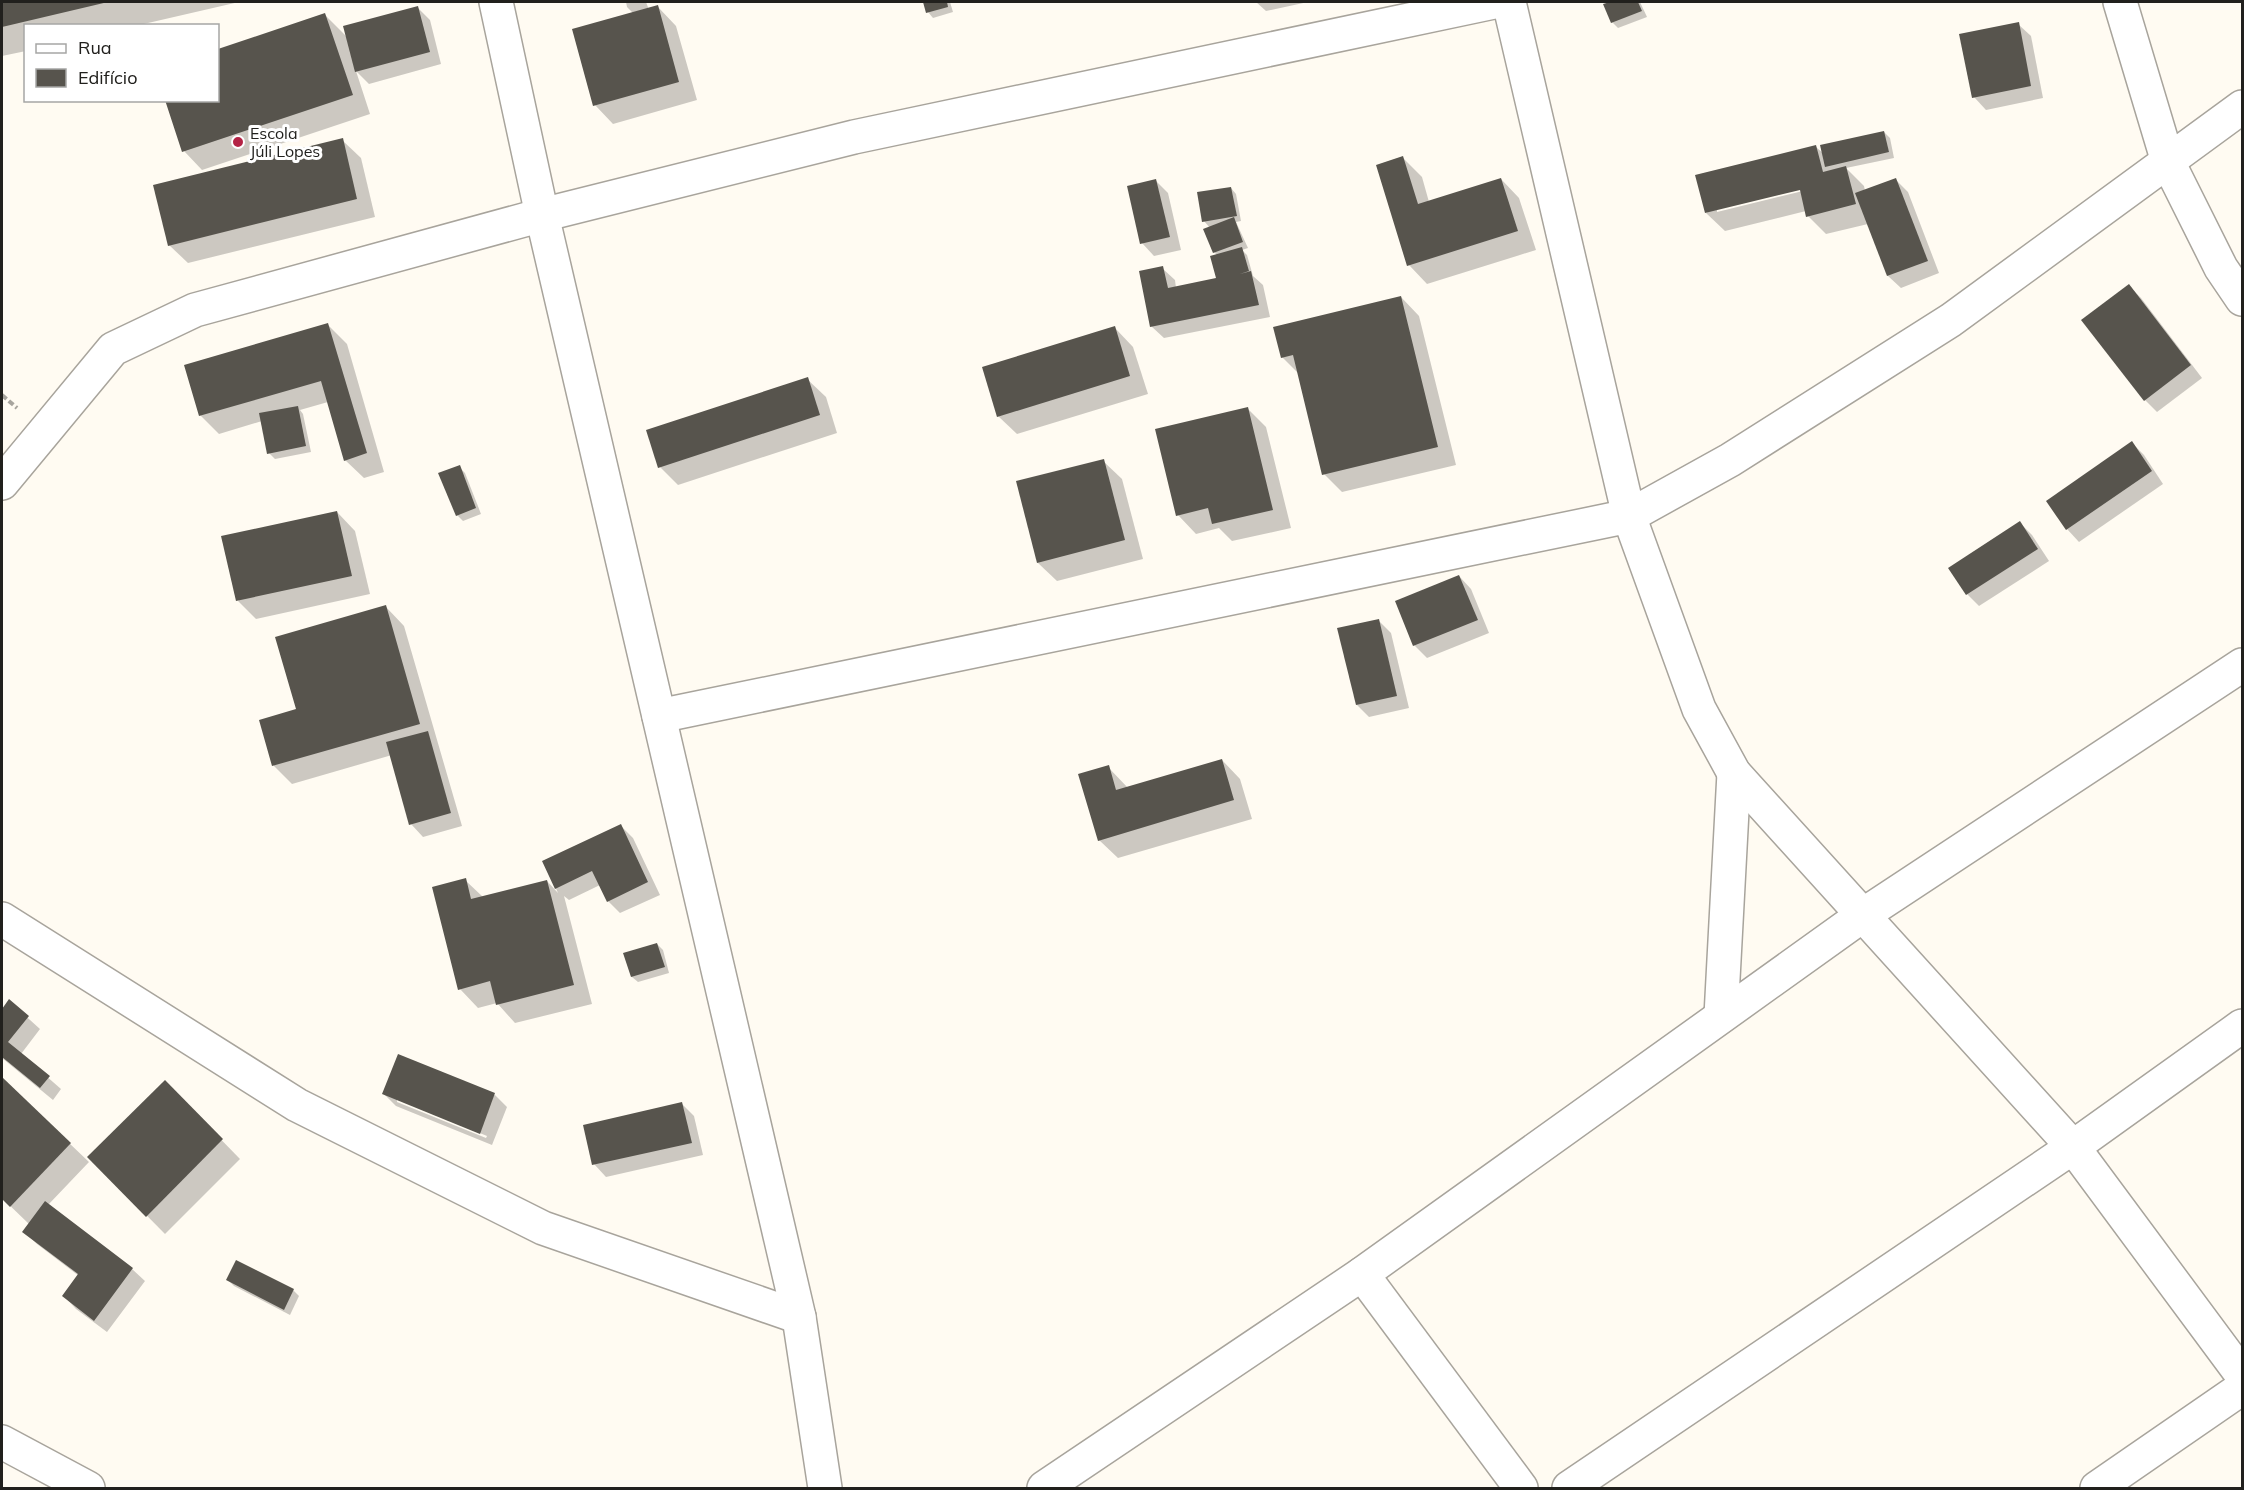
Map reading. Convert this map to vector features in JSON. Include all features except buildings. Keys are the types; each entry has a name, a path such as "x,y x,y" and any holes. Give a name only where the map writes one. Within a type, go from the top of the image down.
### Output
{"street":[{"path":"496,2 542,215 799,1317 825,1488"},
{"path":"2,483 113,349 195,310 542,215 854,137 1494,2"},
{"path":"1509,2 1629,516 1699,709 1734,773 2073,1147 2242,1375"},
{"path":"2120,2 2168,162 2221,268 2242,298"},
{"path":"659,716 1629,516 1730,460 1951,320 2242,107"},
{"path":"1044,1488 1362,1274 1863,915 2242,665"},
{"path":"1721,1016 1734,773"},
{"path":"2,919 297,1105 532,1222 799,1317"},
{"path":"1569,1488 2073,1147 2242,1026"},
{"path":"1362,1274 1521,1488"},
{"path":"2097,1488 2242,1388"},
{"path":"2,1442 88,1488"}],"place":[{"name":"Escola Júli Lopes","path":"238,142"}]}
